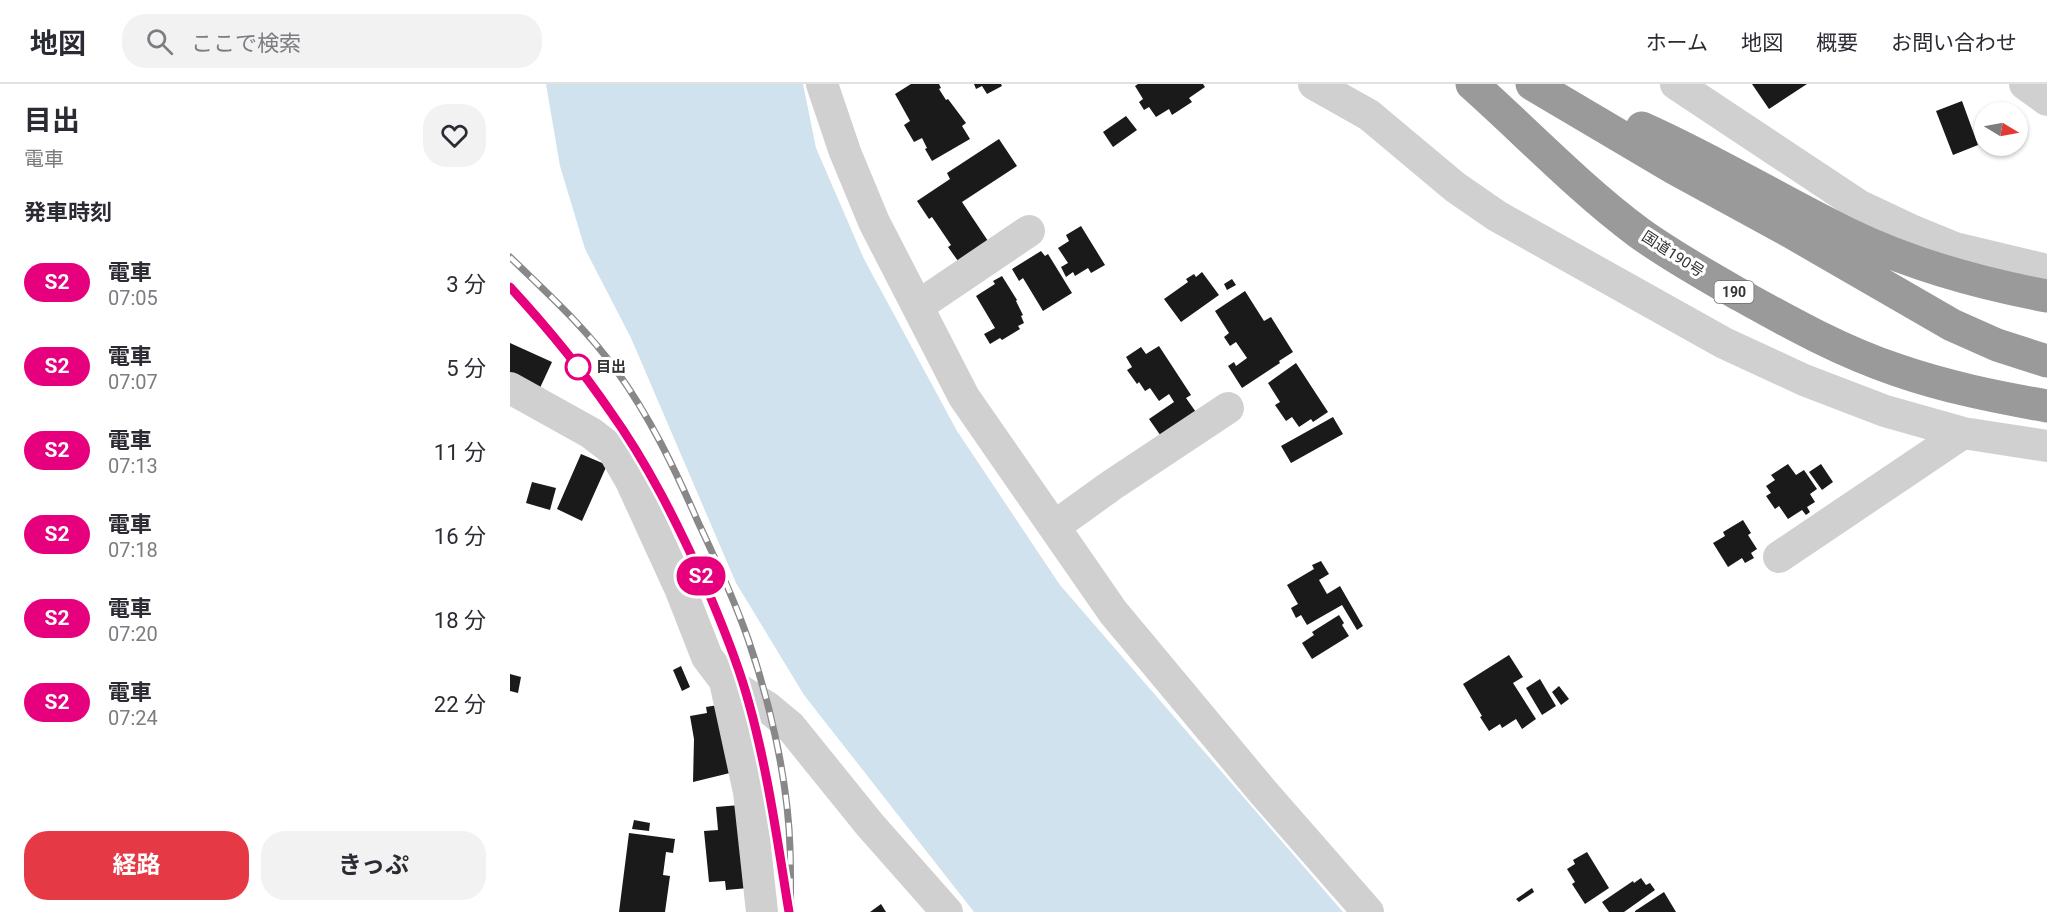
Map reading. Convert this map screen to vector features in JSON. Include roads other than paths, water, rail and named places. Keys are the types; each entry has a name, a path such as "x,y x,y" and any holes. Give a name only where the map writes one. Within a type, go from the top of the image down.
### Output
{"highway":[{"name":"国道190号","path":"1472,84 1592,194 1639,232 1712,279 1776,315 1839,347 1896,370 1955,388 2047,406"},
{"path":"1532,84 1674,168 1791,232 1952,325 1996,345 2047,361"},
{"path":"1541,84 1684,147 1847,233 1894,253 1959,275 2047,296"}],"street":[{"path":"822,84 845,152 874,222 964,397 1113,612 1263,792 1368,912"},
{"path":"1314,84 1369,115 1455,187 1497,216 1724,344 1804,380 1885,411 1964,433 2047,446"},
{"path":"1676,84 1860,206 1955,248 2047,270"},
{"path":"2025,84 2047,100"},
{"path":"918,306 1029,231"},
{"path":"510,388 591,433 613,450 631,481 680,588 707,657 725,681 767,707 790,726 870,825 947,912"},
{"path":"1054,526 1228,408"},
{"path":"1779,557 1964,433"},
{"path":"725,681 749,792 762,912"}],"water":[{"path":"546,84 803,84 816,148 864,259 957,431 1060,585 1343,912 974,912 804,695 736,583 631,338 585,249 560,166"}],"railway":[{"path":"510,257 579,325 628,388 671,463 743,624 770,715 782,769 789,822 791,912"},
{"path":"510,287 564,348 601,397 650,476 695,563 728,639 747,695 763,764 784,881"}],"train":[{"name":"S2","path":"510,287 537,316 611,412 650,473 685,541 730,642 747,694 764,765 789,912"}],"place":[{"name":"目出","path":"578,367"}]}
